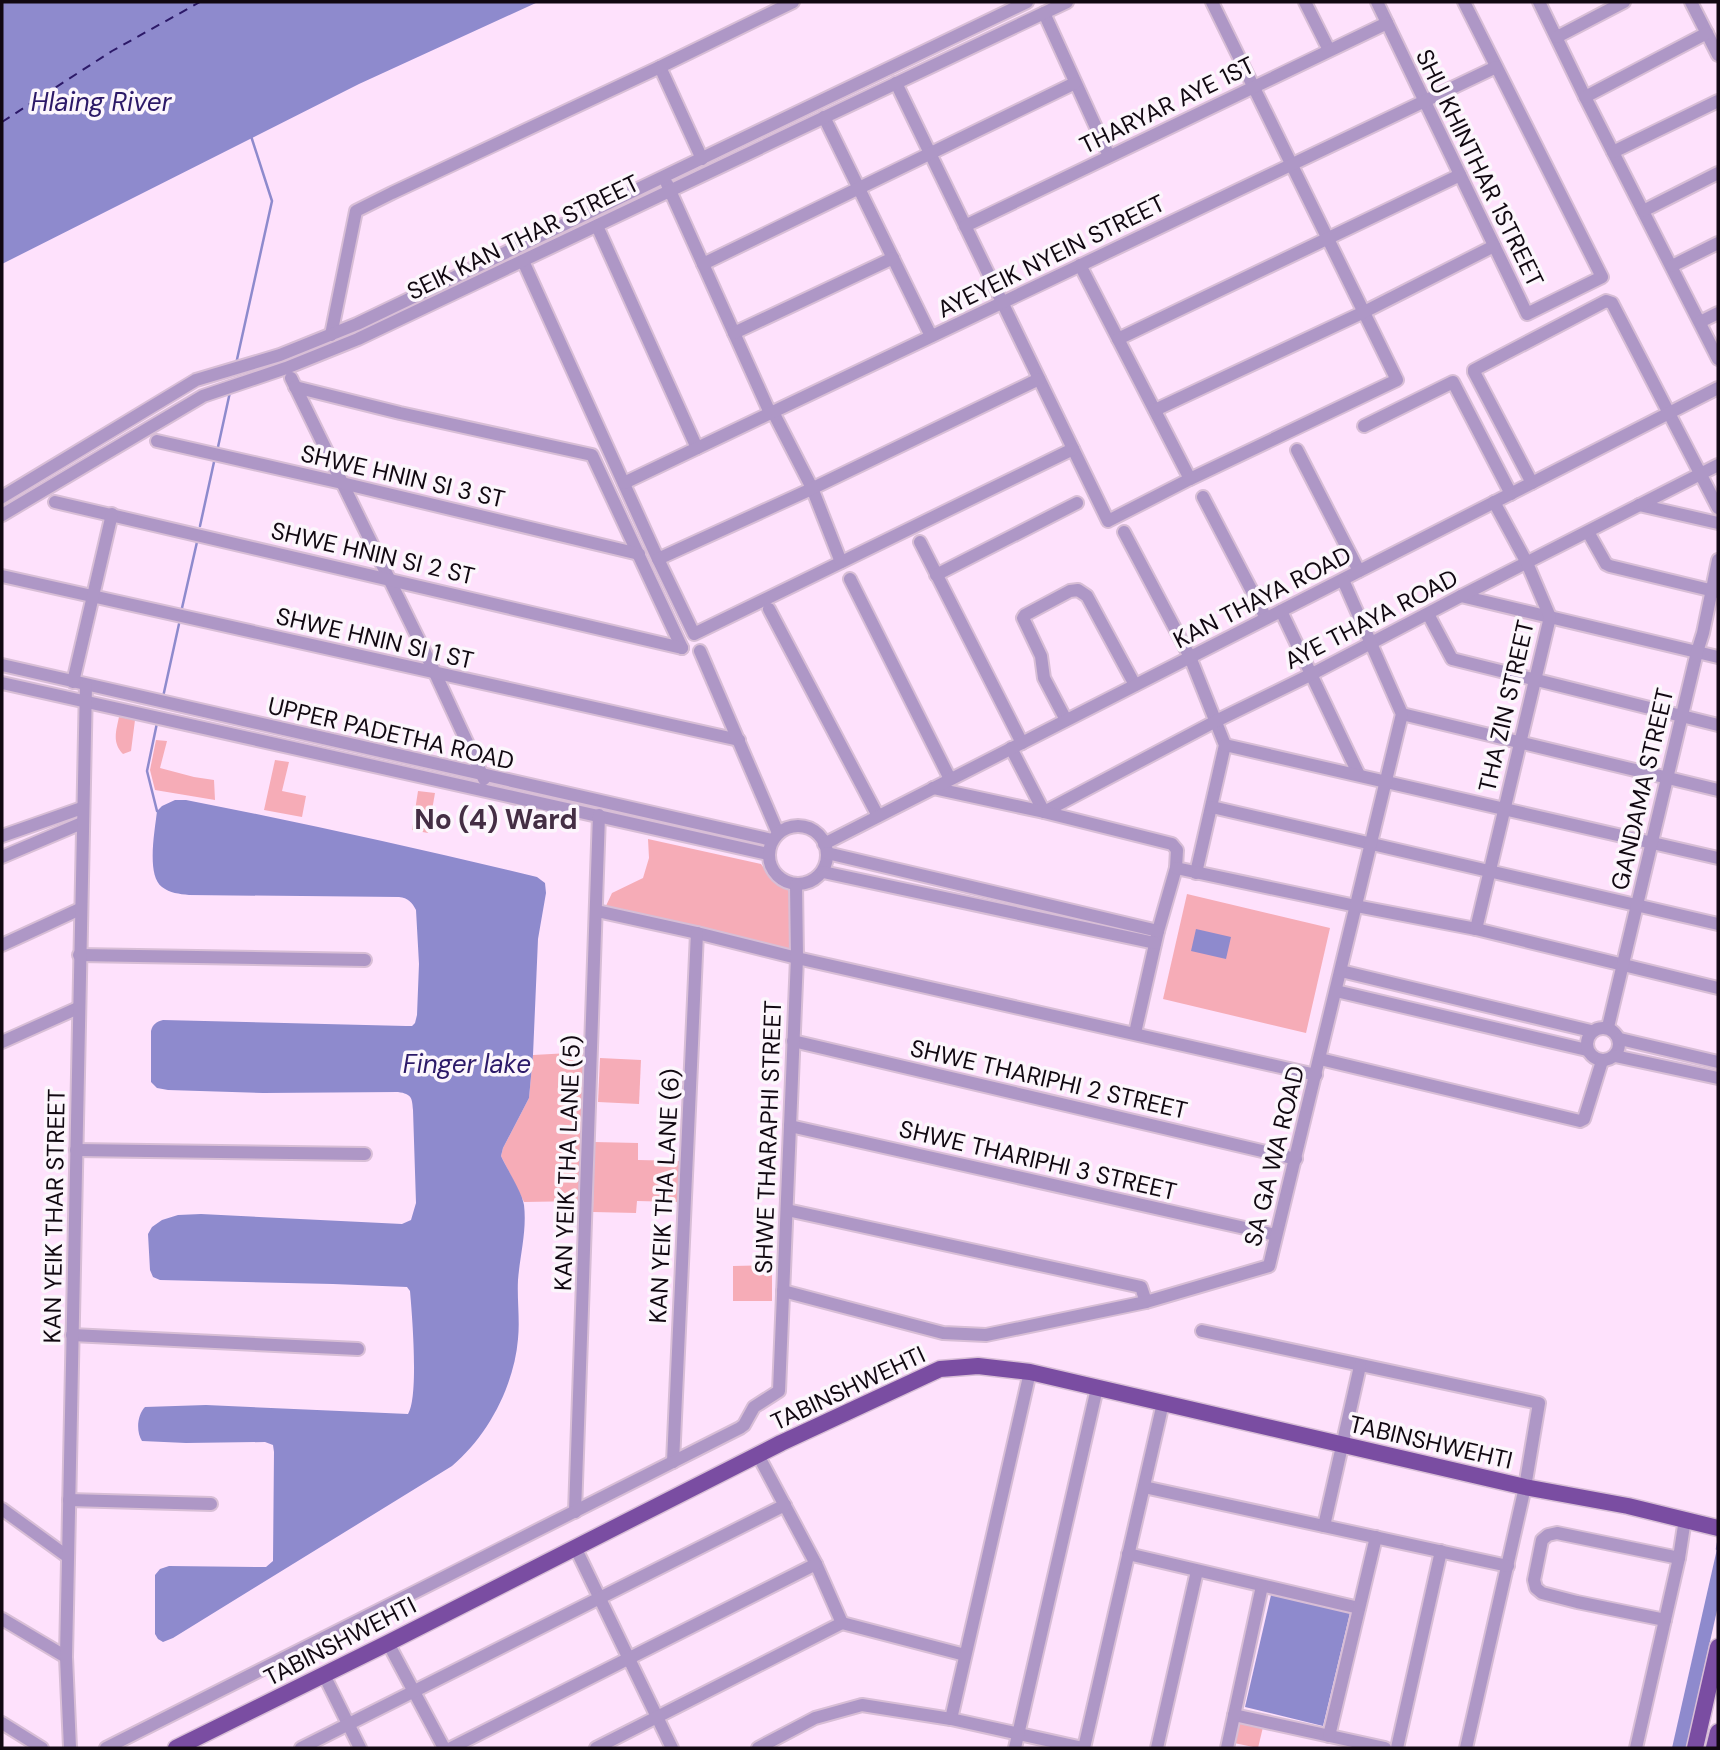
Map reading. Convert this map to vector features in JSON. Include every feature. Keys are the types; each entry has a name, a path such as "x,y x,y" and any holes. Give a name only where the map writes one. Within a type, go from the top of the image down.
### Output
{"main road":[{"name":"TABINSHWEHTI","path":"176,1748 758,1455 940,1369 978,1366 1030,1372 1525,1487 1628,1506 1718,1528"},
{"path":"1695,1748 1718,1647"},
{"path":"1714,1748 1718,1732"}],"street":[{"path":"331,335 356,211 793,2"},
{"name":"SEIK KAN THAR STREET","path":"2,496 196,380 281,355 331,335 1027,2"},
{"name":"SEIK KAN THAR STREET","path":"2,515 203,396 286,368 358,339 1067,2"},
{"path":"896,83 1108,521 1397,380 1212,2"},
{"path":"1305,2 1329,50"},
{"name":"SHU KHINTHAR 1STREET","path":"1377,2 1527,314 1602,277 1496,66"},
{"path":"1464,2 1496,66"},
{"path":"1539,2 1718,359"},
{"path":"1557,37 1624,2"},
{"path":"1691,2 1718,55"},
{"path":"1044,13 1109,156"},
{"name":"THARYAR AYE 1ST","path":"965,226 1387,23"},
{"path":"1585,97 1707,33"},
{"name":"AYEYEIK NYEIN STREET","path":"624,483 1496,66"},
{"path":"660,67 702,159"},
{"path":"703,264 1075,83"},
{"path":"1613,152 1718,101"},
{"path":"824,117 931,336"},
{"path":"1643,211 1718,173"},
{"path":"1118,339 1460,175"},
{"path":"664,177 772,413 812,488 841,562"},
{"path":"597,226 697,448"},
{"path":"1672,266 1718,243"},
{"path":"1155,410 1364,312 1494,246"},
{"path":"734,333 893,257"},
{"path":"523,261 694,634 1073,449"},
{"path":"1080,265 1190,479"},
{"path":"1532,483 1474,369 1609,301 1702,473 1718,508"},
{"path":"1700,322 1718,313"},
{"path":"658,559 1039,379"},
{"path":"490,792 293,382 400,413 592,455 639,554"},
{"path":"1364,426 1453,382 1511,494"},
{"name":"KAN THAYA ROAD","path":"826,849 878,816 1718,388"},
{"name":"SHWE HNIN SI 3 ST","path":"157,441 342,482 639,554"},
{"path":"1297,450 1359,571"},
{"name":"AYE THAYA ROAD","path":"1044,812 1216,721 1718,465"},
{"path":"1203,497 1266,618"},
{"name":"SHWE HNIN SI 2 ST","path":"54,502 682,648 639,554"},
{"name":"THA ZIN STREET","path":"1476,929 1550,617 1527,563 1494,502"},
{"path":"936,575 1077,503"},
{"path":"1639,505 1718,523"},
{"name":"KAN YEIK THAR STREET","path":"70,1748 66,1657 85,702 79,683 94,597 113,514"},
{"path":"1124,532 1190,657 1225,744 1196,873"},
{"path":"1588,532 1609,566 1715,591"},
{"path":"920,542 1016,746 1044,812"},
{"name":"GANDAMA STREET","path":"1608,1027 1681,716 1715,591 1718,561"},
{"name":"SHWE HNIN SI 1 ST","path":"2,576 739,740"},
{"path":"849,579 950,779"},
{"path":"1342,579 1402,715 1718,790"},
{"path":"1066,720 1044,678 1041,656 1023,618 1029,612 1070,592 1078,590 1087,596 1135,685"},
{"path":"1461,596 1718,657"},
{"path":"769,609 878,816"},
{"path":"1281,611 1359,775"},
{"path":"1428,614 1452,659 1718,725"},
{"path":"700,651 739,740 775,836"},
{"name":"UPPER PADETHA ROAD","path":"2,665 482,775 775,836"},
{"name":"UPPER PADETHA ROAD","path":"2,683 768,854"},
{"name":"SA GA WA ROAD","path":"783,1291 943,1333 986,1335 1146,1302 1269,1266 1402,715"},
{"path":"1225,744 1718,858"},
{"path":"933,788 1172,844 1177,850 1176,868 1156,937 1135,1033"},
{"path":"1212,807 1718,924"},
{"path":"2,836 82,808"},
{"name":"KAN YEIK THA LANE (5)","path":"575,1512 600,815"},
{"path":"2,857 82,823"},
{"path":"788,827 808,827 817,833 826,849 823,872 807,884 796,885 782,881 774,874 769,864 768,854 775,836 788,827"},
{"path":"826,849 1156,937"},
{"path":"1176,868 1476,929 1718,988"},
{"path":"823,872 1156,937"},
{"name":"SHWE THARAPHI STREET","path":"673,1462 744,1425 754,1407 779,1391 797,958 796,885"},
{"path":"2,945 80,909"},
{"path":"597,911 1316,1075"},
{"name":"KAN YEIK THA LANE (6)","path":"673,1462 697,933"},
{"path":"79,955 365,960"},
{"path":"1336,991 1587,1050 1593,1058 1602,1061 1615,1056 1619,1039 1615,1031 1608,1027 1598,1027 1591,1031 1341,971"},
{"path":"2,1042 78,1008"},
{"path":"1587,1050 1591,1031"},
{"path":"1619,1039 1718,1062"},
{"name":"SHWE THARIPHI 2 STREET","path":"793,1041 1296,1159"},
{"path":"1615,1056 1718,1078"},
{"path":"1320,1059 1580,1121 1584,1119 1602,1061"},
{"name":"SHWE THARIPHI 3 STREET","path":"790,1126 1276,1235"},
{"path":"76,1150 365,1154"},
{"path":"787,1210 1141,1287 1146,1302"},
{"path":"1202,1331 1538,1403 1525,1487 1466,1748"},
{"path":"72,1335 358,1349"},
{"path":"1324,1526 1360,1366"},
{"path":"951,1719 1030,1372"},
{"path":"1015,1748 1097,1388"},
{"path":"758,1748 815,1718 862,1705 951,1719 1083,1748 1163,1403"},
{"path":"758,1455 816,1564 842,1623"},
{"path":"106,1748 673,1462"},
{"path":"1144,1487 1508,1566"},
{"path":"69,1500 211,1504"},
{"path":"301,1748 785,1505"},
{"path":"2,1509 68,1557"},
{"path":"1636,1748 1679,1558 1685,1519"},
{"path":"1665,1620 1542,1593 1536,1588 1534,1580 1542,1540 1548,1535 1557,1534 1679,1558"},
{"path":"1329,1736 1376,1537"},
{"path":"575,1547 672,1748"},
{"path":"1397,1748 1441,1551"},
{"path":"1128,1554 1359,1608"},
{"path":"450,1748 816,1564"},
{"path":"1157,1748 1197,1571"},
{"path":"1227,1748 1262,1586"},
{"path":"2,1619 66,1657"},
{"path":"596,1748 842,1623 965,1655"},
{"path":"388,1643 444,1748"},
{"path":"324,1675 360,1748"},
{"path":"1234,1715 1385,1748"},
{"path":"2,1723 35,1747"}],"shaded area":[{"path":"119,717 135,720 131,751 123,754 116,741"},
{"path":"156,740 167,741 160,768 214,780 215,800 155,790 150,770"},
{"path":"275,760 289,762 282,791 306,796 302,817 264,810"},
{"path":"418,791 435,793 428,833 412,830"},
{"path":"648,839 761,864 773,881 791,890 790,950 605,908 612,893 643,878 649,858"},
{"path":"1187,894 1330,928 1306,1033 1163,999"},
{"path":"588,1052 582,1201 524,1202 501,1156 529,1098 533,1055"},
{"path":"600,1058 641,1060 639,1104 598,1102"},
{"path":"594,1142 638,1143 638,1160 680,1161 679,1202 637,1201 636,1213 593,1212"},
{"path":"772,1265 772,1301 733,1301 733,1266"},
{"path":"1238,1721 1263,1727 1258,1748 1234,1743"}],"water":[{"name":"Hlaing River","path":"2,2 538,2 359,84 2,264"},
{"name":"Finger lake","path":"175,800 318,827 537,877 545,883 546,893 538,939 529,1098 501,1156 523,1200 525,1224 518,1280 519,1332 511,1374 497,1409 477,1440 452,1466 163,1642 155,1634 155,1575 160,1569 169,1566 266,1567 273,1561 274,1452 273,1445 265,1442 142,1441 138,1424 145,1407 206,1405 408,1414 414,1374 411,1302 407,1287 160,1280 153,1277 150,1270 148,1234 152,1227 162,1220 178,1215 402,1224 411,1220 416,1203 413,1106 406,1094 168,1090 157,1088 151,1082 151,1031 155,1024 163,1020 412,1026 417,1015 419,964 416,910 409,901 399,897 189,895 168,891 157,881 154,873 153,840 157,811"},
{"path":"1196,929 1231,937 1226,959 1191,951"},
{"path":"1717,1549 1718,1606 1686,1748 1672,1748"},
{"path":"1271,1595 1350,1613 1323,1726 1245,1707"}],"waterway":[{"path":"236,364 272,201 251,136"},
{"path":"218,447 230,392"},
{"path":"200,526 214,462"},
{"path":"182,608 197,542"},
{"path":"163,697 179,624"},
{"path":"157,723 147,771 157,811"},
{"path":"1717,1549 1718,1543"}],"ferry route":[{"path":"2,122 112,51 200,2"}],"district":[{"name":"No (4) Ward","path":"496,819"}]}
